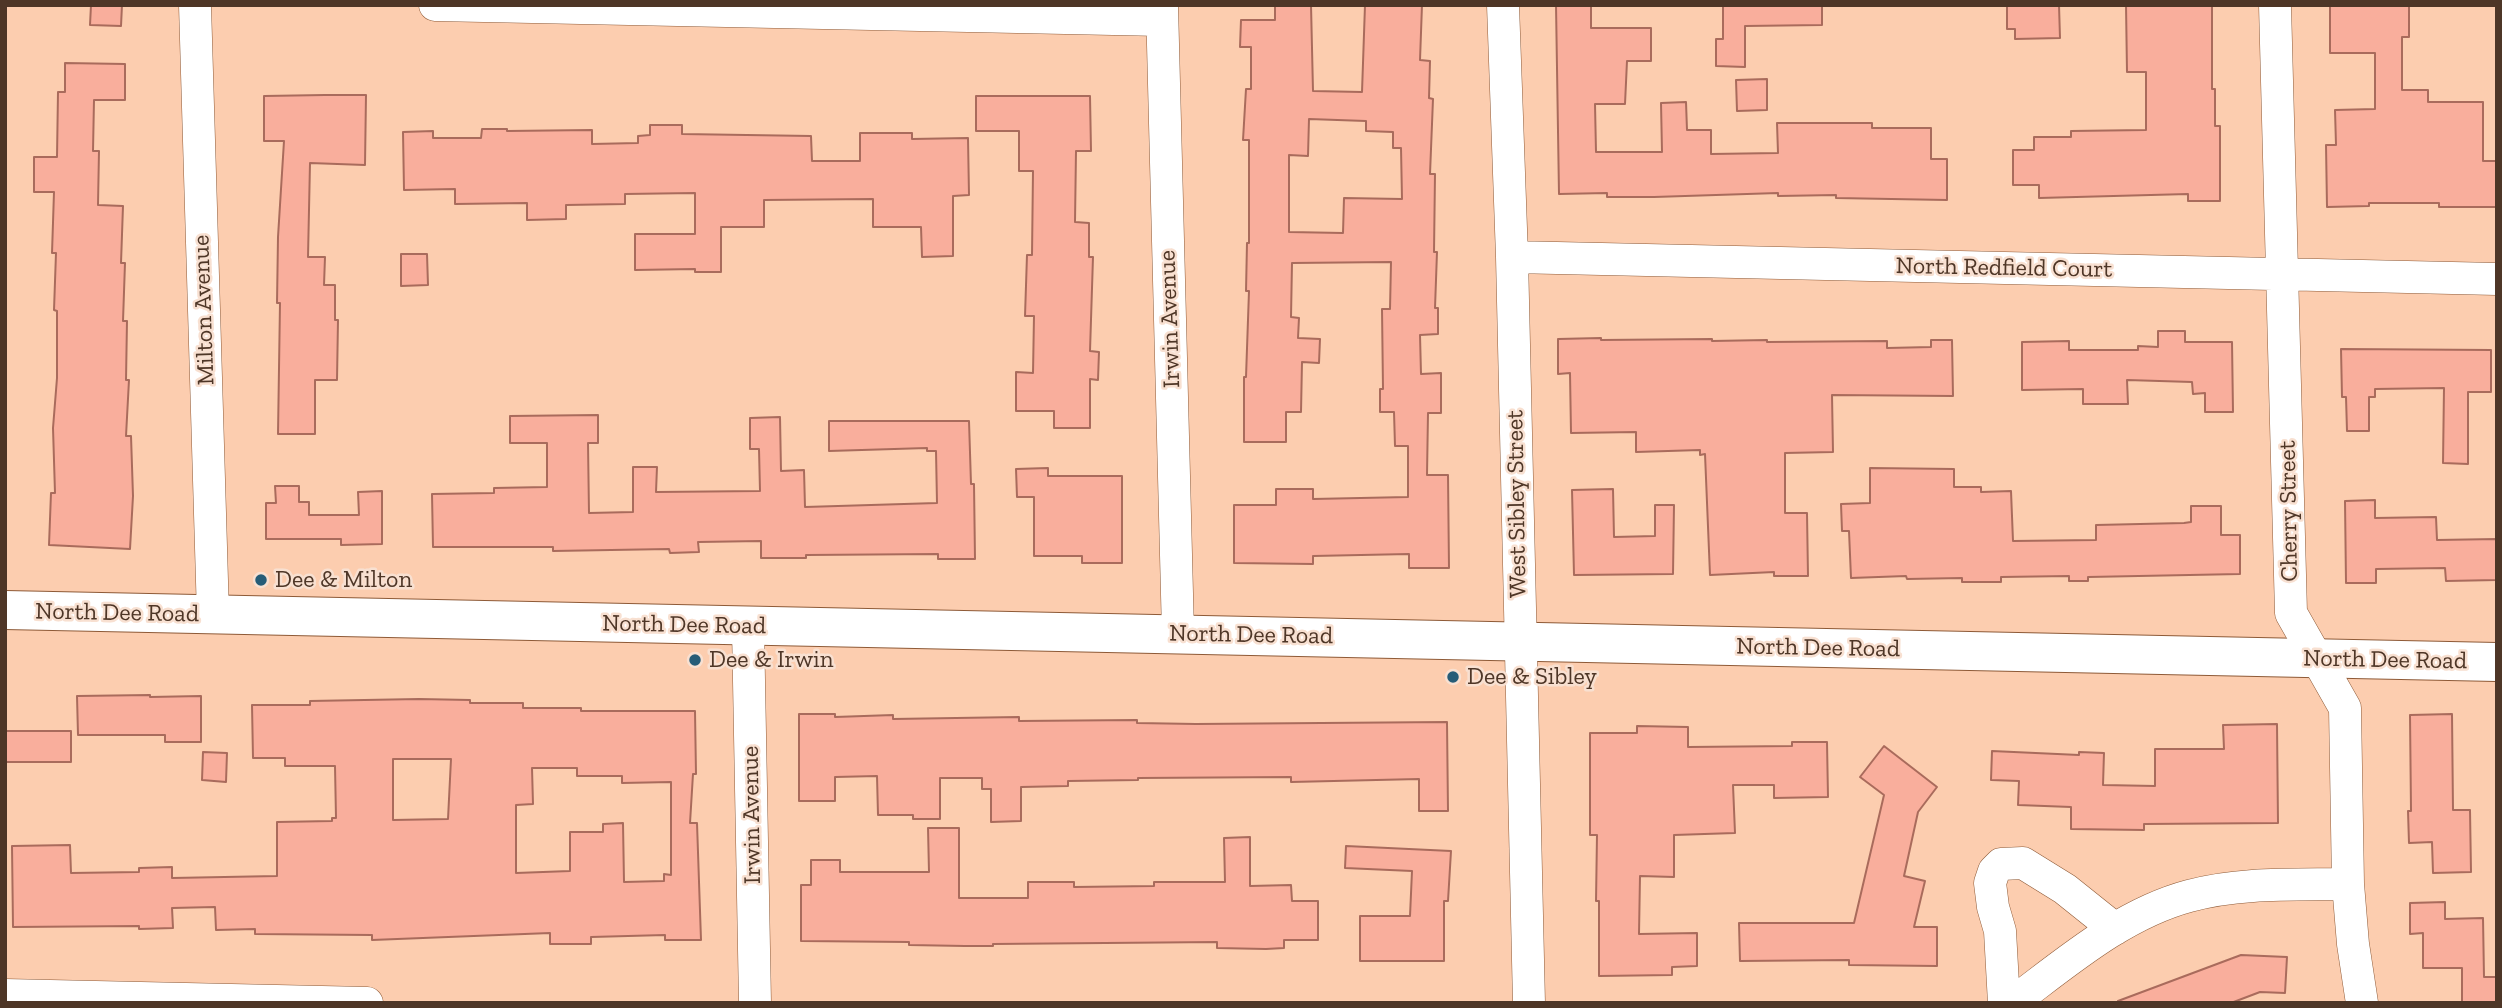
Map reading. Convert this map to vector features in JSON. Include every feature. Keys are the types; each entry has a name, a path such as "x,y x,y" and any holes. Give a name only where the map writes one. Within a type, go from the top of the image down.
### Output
{"main road":[{"name":"North Dee Road","path":"5,610 2497,662"}],"street":[{"name":"Milton Avenue","path":"195,5 214,615"},
{"path":"435,5 1162,13"},
{"name":"West Sibley Street","path":"1503,5 1512,257 1529,1003"},
{"name":"Cherry Street","path":"2276,5 2291,613 2345,708 2348,884 2362,1003"},
{"name":"Irwin Avenue","path":"1162,13 1178,633"},
{"name":"North Redfield Court","path":"1512,257 2497,279"},
{"name":"Irwin Avenue","path":"748,626 755,1003"},
{"path":"2004,1003 2000,931 1990,883 1994,871 2001,864 2023,863 2065,889 2115,929"},
{"path":"2012,1003 2115,929 2154,908 2236,887 2348,884"},
{"path":"5,995 368,1003"}],"building":[{"path":"91,5 122,5 121,26 90,25"},
{"path":"1275,5 1311,5 1313,91 1362,92 1365,5 1422,5 1420,60 1430,61 1429,98 1433,99 1430,174 1435,174 1435,308 1438,308 1438,334 1420,335 1421,374 1441,373 1441,413 1428,413 1427,475 1448,475 1449,568 1409,568 1409,554 1313,556 1313,564 1234,563 1234,505 1276,505 1276,489 1313,489 1313,499 1408,497 1408,446 1395,446 1394,412 1380,412 1380,389 1383,389 1382,309 1390,309 1391,262 1292,263 1291,317 1299,318 1298,338 1320,339 1319,363 1302,362 1301,412 1286,412 1286,442 1244,442 1244,377 1249,291 1246,291 1249,140 1243,140 1246,89 1251,89 1251,47 1240,47 1241,20 1275,20","holes":["1309,119 1366,121 1366,131 1393,132 1393,148 1401,148 1402,199 1344,198 1343,233 1289,232 1289,155 1308,156"]},
{"path":"1556,5 1591,5 1591,28 1651,28 1651,61 1627,61 1625,104 1595,104 1596,152 1662,152 1661,103 1686,102 1687,130 1711,130 1711,154 1778,153 1777,123 1872,123 1872,128 1931,128 1931,159 1947,159 1947,200 1836,198 1836,195 1778,196 1778,193 1654,197 1607,197 1607,193 1559,194"},
{"path":"1723,5 1822,5 1822,25 1745,26 1745,67 1716,66 1716,39 1723,39"},
{"path":"2007,5 2059,5 2060,38 2015,39 2015,29 2007,29"},
{"path":"2126,5 2212,5 2212,89 2215,89 2215,126 2220,126 2220,201 2188,201 2188,194 2039,198 2039,185 2013,185 2013,150 2034,150 2034,137 2071,137 2071,131 2146,130 2146,72 2127,72"},
{"path":"2330,5 2409,5 2409,37 2402,37 2402,90 2428,90 2428,102 2483,102 2483,161 2497,161 2497,207 2439,207 2439,203 2369,203 2369,206 2327,207 2326,145 2336,145 2335,110 2375,109 2375,53 2330,53"},
{"path":"65,63 125,64 125,100 94,100 93,151 99,151 98,205 123,206 123,321 127,321 126,380 129,380 126,436 131,436 133,496 130,549 49,545 51,493 55,493 53,428 57,378 57,311 54,310 56,253 52,253 54,192 34,192 34,157 57,157 58,92 65,92"},
{"path":"1767,79 1767,110 1737,111 1736,80"},
{"path":"366,95 365,165 310,163 308,257 325,257 324,285 335,285 335,320 338,320 337,380 315,380 315,434 278,434 278,237 284,141 264,141 264,96"},
{"path":"976,96 1090,96 1091,151 1076,151 1075,222 1089,223 1089,257 1093,257 1090,351 1099,352 1098,380 1090,379 1090,428 1054,428 1054,411 1016,411 1016,372 1033,373 1034,316 1025,316 1027,255 1032,255 1033,171 1019,171 1019,131 976,131"},
{"path":"650,125 682,125 682,134 811,136 812,161 860,161 860,133 912,133 912,139 968,138 969,195 953,196 953,256 922,257 921,227 873,227 873,199 764,200 764,227 721,227 721,272 695,272 695,269 635,270 635,234 695,234 695,193 625,194 625,204 566,205 566,219 527,220 527,203 455,204 455,189 404,190 403,132 433,131 433,138 481,138 482,129 592,130 592,144 638,143 638,136 650,135"},
{"path":"401,254 427,254 428,285 401,286"},
{"path":"2158,331 2185,331 2185,342 2232,342 2233,412 2205,412 2205,393 2193,394 2192,382 2127,380 2128,404 2083,404 2083,389 2022,390 2022,342 2069,341 2069,350 2138,350 2138,346 2158,347"},
{"path":"1558,339 1767,342 1887,341 1887,348 1931,347 1931,340 1952,340 1953,396 1832,395 1833,452 1785,453 1785,513 1807,513 1808,576 1774,576 1774,572 1710,575 1705,454 1700,455 1700,450 1636,452 1636,432 1571,433 1570,373 1558,374"},
{"path":"2341,349 2491,350 2491,392 2468,392 2468,464 2443,463 2444,388 2375,389 2375,397 2369,397 2369,431 2347,431 2346,397 2342,397"},
{"path":"598,415 598,443 588,443 589,513 633,512 633,467 657,467 656,492 760,491 759,449 750,449 750,418 780,417 781,471 804,470 805,507 937,503 936,451 927,451 927,448 829,451 829,421 969,421 971,484 974,484 975,559 938,559 938,554 761,558 761,541 698,542 699,552 670,553 669,549 553,551 553,547 433,547 432,494 494,493 494,488 547,487 547,443 510,443 510,416"},
{"path":"1048,468 1048,476 1122,476 1122,563 1082,563 1082,556 1034,556 1034,497 1017,497 1016,469"},
{"path":"1870,468 1954,469 1954,487 1981,487 1981,492 2011,491 2013,541 2096,540 2096,525 2191,522 2191,506 2221,506 2221,535 2240,535 2240,574 2088,577 2088,581 2069,581 2069,576 2001,577 2001,582 1962,582 1962,578 1907,579 1906,576 1851,578 1849,531 1842,531 1841,504 1870,503"},
{"path":"275,486 299,486 299,502 309,502 309,515 359,515 358,492 382,491 382,544 341,545 341,539 266,539 266,503 276,503"},
{"path":"1613,489 1614,537 1655,536 1655,505 1674,505 1673,574 1574,575 1572,490"},
{"path":"2375,500 2375,518 2436,517 2437,540 2497,539 2497,580 2446,581 2445,568 2376,569 2376,583 2346,583 2345,501"},
{"path":"77,696 201,696 201,742 165,742 165,735 78,735"},
{"path":"470,700 470,703 523,703 523,708 581,708 581,711 695,711 696,774 693,774 690,823 697,823 701,940 665,940 665,935 591,937 591,944 550,944 550,933 372,940 372,935 255,934 255,929 216,930 215,907 172,908 173,928 13,927 12,846 70,845 71,873 139,872 139,868 172,867 172,878 277,876 277,822 332,821 332,818 336,818 335,766 285,766 285,758 253,758 252,705 310,705 310,701","holes":["393,759 451,759 448,819 393,820","532,768 577,768 577,776 622,776 622,783 671,782 671,875 664,874 664,881 624,882 623,823 603,824 603,832 570,832 570,871 516,873 516,805 533,804"]},
{"path":"799,714 835,714 835,717 893,715 893,719 1019,717 1019,721 1137,720 1137,723 1196,724 1447,722 1448,811 1419,811 1419,779 1291,782 1291,777 1138,778 1068,781 1068,786 1021,787 1021,821 991,822 991,789 982,789 982,778 940,778 940,819 913,819 913,815 878,815 877,776 835,777 835,801 799,801"},
{"path":"2452,714 2453,810 2470,810 2471,872 2433,873 2432,842 2409,843 2410,715"},
{"path":"2277,724 2278,823 2144,824 2144,830 2071,829 2071,807 2018,805 2019,781 1991,780 1992,751 2079,755 2079,752 2104,753 2103,785 2155,786 2155,749 2224,749 2223,725"},
{"path":"1637,726 1688,727 1688,747 1792,746 1792,742 1827,742 1828,797 1774,798 1774,785 1733,785 1735,833 1674,835 1674,877 1640,876 1639,934 1697,933 1697,966 1672,967 1672,975 1599,976 1597,835 1590,835 1590,733 1637,733"},
{"path":"5,731 71,731 71,762 5,762"},
{"path":"1884,746 1937,787 1918,812 1904,876 1925,881 1914,927 1937,927 1937,966 1849,965 1849,960 1740,961 1739,923 1854,923 1884,795 1860,777"},
{"path":"203,752 227,753 226,782 202,780"},
{"path":"928,828 959,828 959,898 1028,898 1028,882 1074,882 1074,887 1154,886 1154,882 1225,882 1224,838 1250,837 1250,886 1291,885 1292,901 1318,901 1318,940 1284,940 1284,948 1266,949 1217,948 1217,942 965,946 909,945 909,942 801,941 801,885 811,885 811,860 840,860 840,872 929,872"},
{"path":"1346,846 1451,851 1448,901 1444,901 1444,961 1360,961 1360,916 1410,916 1412,871 1345,868"},
{"path":"2445,902 2445,919 2483,918 2484,977 2497,977 2497,1003 2462,1003 2462,968 2423,968 2423,933 2410,934 2410,903"},
{"path":"2241,955 2287,957 2285,993 2260,992 2231,1003 2118,1001"}],"place":[{"name":"Dee & Milton","path":"261,580"},
{"name":"Dee & Irwin","path":"695,660"},
{"name":"Dee & Sibley","path":"1453,677"}]}
